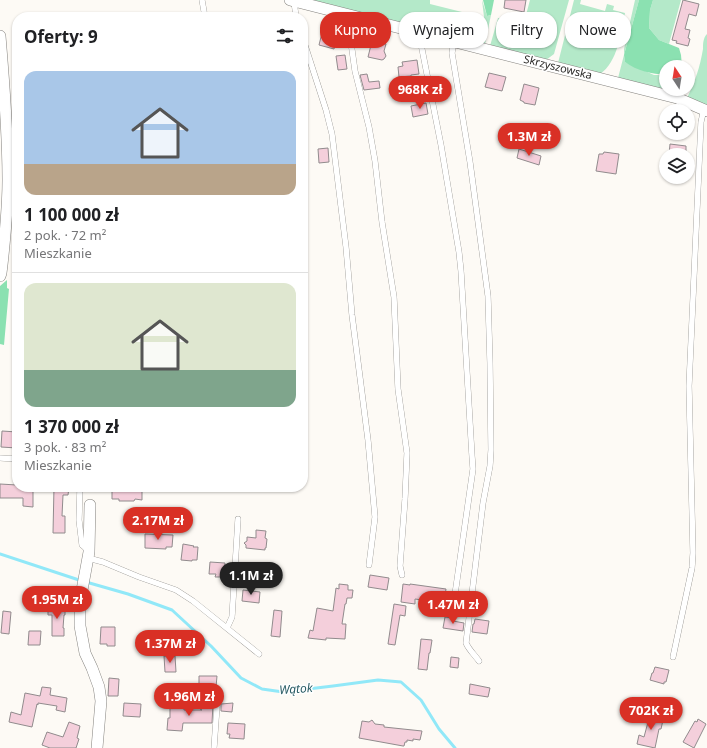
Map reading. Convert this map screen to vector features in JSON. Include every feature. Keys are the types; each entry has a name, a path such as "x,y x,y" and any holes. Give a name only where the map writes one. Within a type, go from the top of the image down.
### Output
{"street":[{"name":"Skrzyszowska","path":"292,1 339,12"},
{"path":"0,36 8,179 7,210 0,276"},
{"name":"Skrzyszowska","path":"481,48 677,98 706,110"},
{"path":"90,505 88,555 81,598 80,626 85,653 99,687 101,701 97,748"}],"lane":[{"path":"202,0 204,12"},
{"path":"292,1 295,12"},
{"path":"351,48 354,71 369,127 375,161 382,222 394,297 399,395 407,453 400,566 402,575"},
{"path":"422,48 441,145 459,252 472,456 472,469 452,608"},
{"path":"453,48 452,53 470,162 488,296 492,450 482,503 466,642 469,649 479,661"},
{"path":"308,54 332,134 346,247 352,315 368,440 375,517 369,565"},
{"path":"673,657 692,568 693,553 689,386 701,122 706,110"},
{"path":"0,458 12,459"},
{"path":"80,492 79,520 82,545 88,555 139,577 176,590 194,601 259,654"},
{"path":"227,628 232,617 238,519"},
{"path":"214,748 218,692"}],"green space":[{"path":"307,0 430,0 430,4 462,12 399,12 399,23 391,21 391,12 355,12"},
{"path":"482,0 486,12 483,12"},
{"path":"483,0 494,0 491,15 488,16 488,12 486,12"},
{"path":"530,0 569,0 557,43 557,12 527,12"},
{"path":"574,0 581,0 580,4 605,11 607,4 614,6 613,10 621,12 571,12"},
{"path":"635,0 639,0 631,29 631,18"},
{"path":"639,0 653,0 650,10 649,28 659,40 679,48 681,60 659,60 659,74 634,68 625,62 624,55 626,48 631,48 631,29"},
{"path":"653,0 681,0 669,44 659,40 649,28 650,10"},
{"path":"491,15 488,30 488,16"},
{"path":"496,25 496,48 490,46"},
{"path":"707,34 707,108 687,98 688,96 695,96 695,79"},
{"path":"565,35 565,48 617,48 611,62 600,74 558,63"},
{"path":"498,48 556,48 554,54 546,60"},
{"path":"624,55 625,62 654,75 659,75 659,88 618,78"},
{"path":"7,280 7,288 9,289 4,345 0,344 0,286"}],"building":[{"path":"505,0 526,0 524,12 504,8"},
{"path":"683,0 699,4 696,16 689,14 685,29 690,30 688,46 676,43 677,41 672,40"},
{"path":"370,48 385,48 384,51 386,56 384,59 382,60 368,57"},
{"path":"345,55 347,69 338,70 336,56"},
{"path":"417,60 419,74 399,77 398,67 403,66 402,62"},
{"path":"489,73 506,77 502,91 485,87"},
{"path":"367,74 369,82 379,81 380,88 364,90 360,75"},
{"path":"524,84 539,88 535,105 524,103 520,100"},
{"path":"426,103 428,114 413,117 411,106"},
{"path":"670,144 686,146 686,148 670,148"},
{"path":"328,148 329,162 319,163 318,149"},
{"path":"519,149 541,156 539,165 517,158"},
{"path":"604,152 619,154 616,174 596,171 599,154 603,154"},
{"path":"2,431 12,432 12,448 1,447"},
{"path":"0,484 12,485 12,492 33,492 33,507 23,506 23,498 0,498"},
{"path":"54,492 68,492 68,495 63,495 62,516 65,516 65,533 53,533"},
{"path":"112,492 142,492 142,500 135,499 134,501 119,501 119,499 112,499"},
{"path":"256,530 266,531 265,538 267,539 265,550 246,548 244,543 247,541 247,537 256,538"},
{"path":"145,534 173,535 172,547 166,547 166,549 145,548"},
{"path":"183,544 198,547 197,560 181,560"},
{"path":"210,562 225,563 224,577 215,577 216,574 209,574"},
{"path":"370,575 389,578 387,590 368,587"},
{"path":"339,584 348,585 348,590 353,590 352,598 347,598 345,604 342,624 346,624 345,639 326,638 326,640 308,638 310,630 313,631 317,608 333,611 336,588 339,589"},
{"path":"403,584 446,589 444,603 415,599 415,604 401,602"},
{"path":"243,590 260,592 259,603 242,601"},
{"path":"394,604 406,606 405,616 400,615 395,645 388,644"},
{"path":"48,606 65,606 63,628 64,636 52,636 52,615 48,615"},
{"path":"274,610 282,611 280,637 271,636"},
{"path":"3,611 11,612 9,634 1,633"},
{"path":"445,617 453,618 453,621 464,623 463,631 443,628"},
{"path":"475,619 489,621 487,634 472,632"},
{"path":"101,627 115,627 115,646 100,644"},
{"path":"29,631 41,631 40,645 28,645"},
{"path":"421,639 432,640 427,670 418,669"},
{"path":"164,656 175,656 176,672 165,672"},
{"path":"451,657 459,658 458,668 450,667"},
{"path":"655,667 669,670 666,682 664,682 664,684 650,680"},
{"path":"199,676 217,676 216,687 199,687"},
{"path":"109,678 119,679 118,696 108,696"},
{"path":"470,684 490,688 488,697 469,694"},
{"path":"42,687 51,688 50,695 67,698 65,712 56,710 57,706 38,703 32,727 9,722 11,712 21,715 25,693 40,696"},
{"path":"124,703 141,704 140,717 123,716"},
{"path":"233,703 232,712 221,711 221,704"},
{"path":"200,704 213,704 212,723 183,723 182,731 167,730 168,718 170,718 170,707 184,708 184,710 202,710 200,709"},
{"path":"651,711 659,713 657,719 663,720 661,729 659,729 655,748 637,744 639,735 644,737"},
{"path":"698,719 706,724 694,748 683,742 695,721 697,722"},
{"path":"372,720 375,724 384,725 384,727 422,731 420,740 407,740 403,746 359,738 362,721 369,722"},
{"path":"69,722 80,726 77,738 79,739 76,748 50,748 42,745 47,732 63,737"},
{"path":"228,723 245,724 244,739 229,738 230,734 227,734"}],"waterway":[{"name":"Wątok","path":"0,554 79,580 128,594 172,610 211,646 241,678 262,689 283,692 378,680 401,682 421,700 439,729 455,748"}]}
